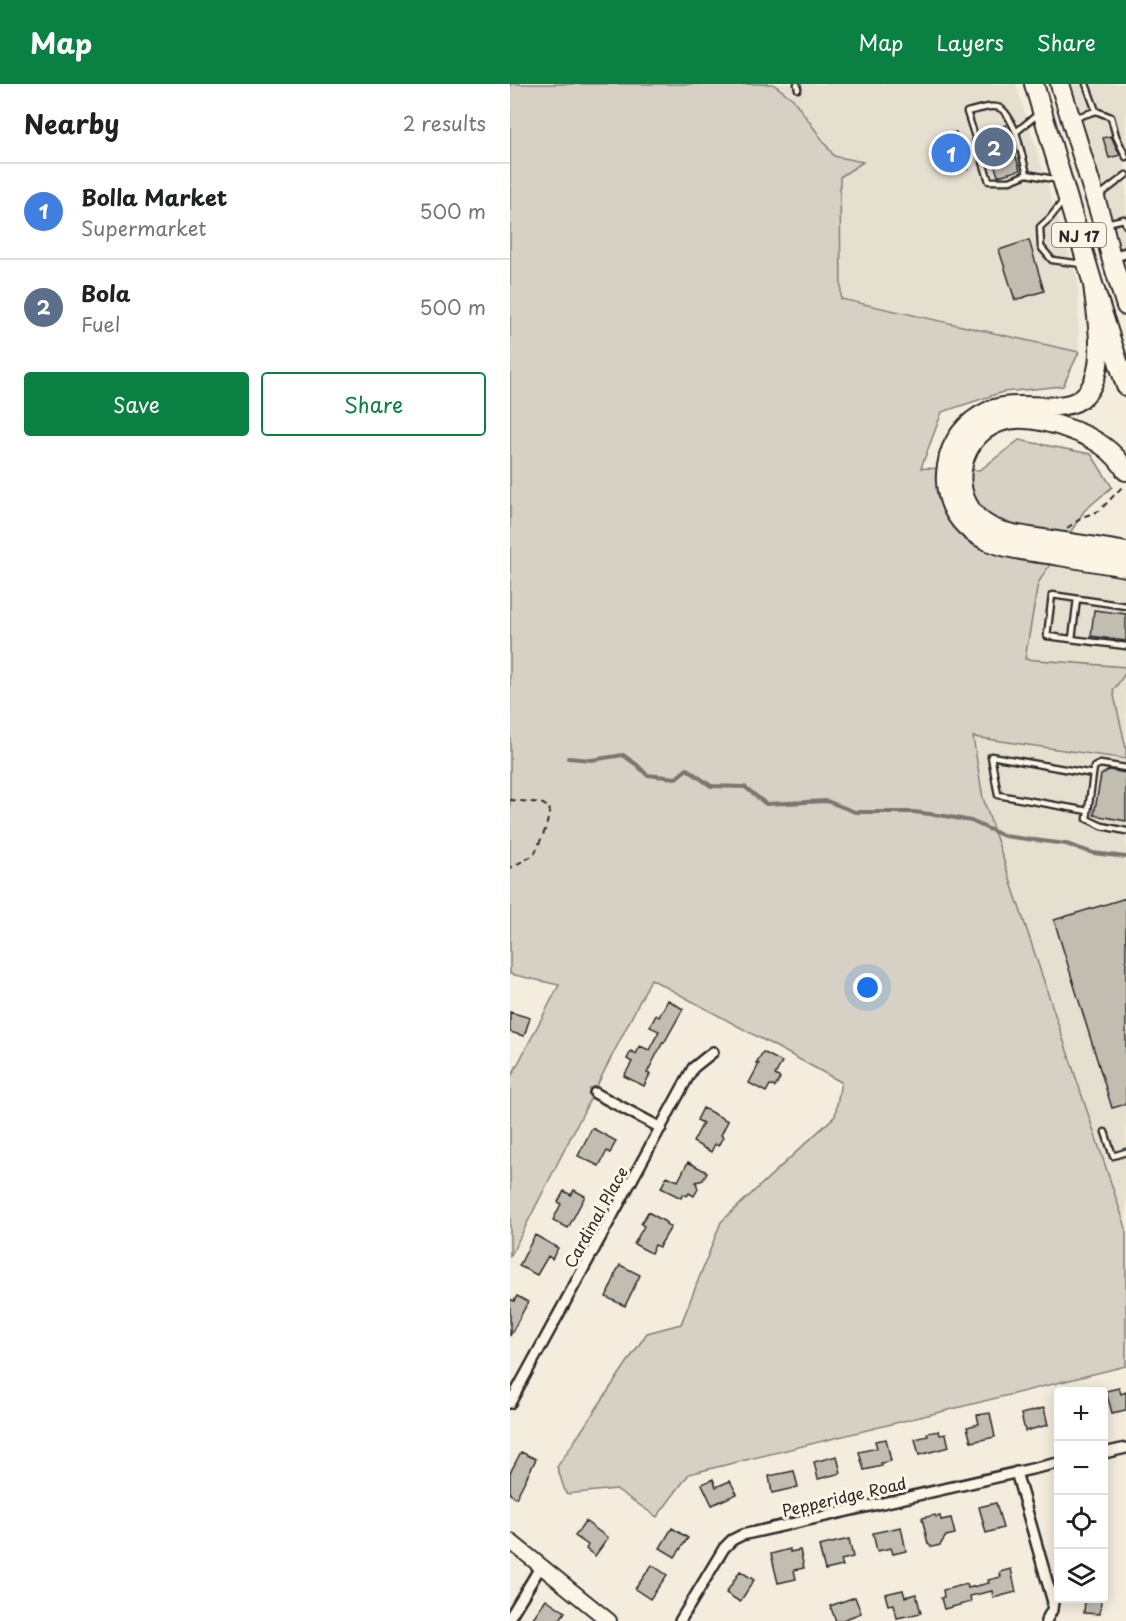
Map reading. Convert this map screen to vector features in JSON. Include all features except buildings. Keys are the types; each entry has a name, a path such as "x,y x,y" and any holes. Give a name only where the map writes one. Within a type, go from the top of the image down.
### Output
{"highway":[{"name":"NJ 17","path":"1034,84 1093,284 1126,386"},
{"name":"NJ 17","path":"1060,84 1103,224 1118,255 1126,306"},
{"path":"1093,284 1099,354 1096,374 1087,393 1081,400 1063,406 1009,405 981,415 964,428 953,445 947,461 948,499 958,519 965,527 988,542 1004,547 1043,546 1126,552"},
{"path":"1126,471 1118,458 1104,446 1079,433 1030,420 1010,420 993,425 978,436 962,463 961,484 969,507 981,521 999,531 1043,546 1126,567"}],"street":[{"name":"Cardinal Place","path":"510,1403 693,1068 713,1052"},
{"path":"595,1093 661,1128"},
{"path":"1108,1452 1126,1448"},
{"name":"Pepperidge Road","path":"680,1621 724,1548 732,1540 742,1535 1054,1464"},
{"path":"1017,1472 1053,1602 1052,1610 1046,1621"},
{"path":"510,1541 609,1621"},
{"path":"510,1617 541,1566"}],"lane":[{"path":"1086,84 1096,111"},
{"path":"1027,174 1016,132 1007,113 1000,108 990,106 967,112 989,181 1010,181 1027,174 1065,188 1050,218 1040,227 1041,247 1052,260 1087,264"},
{"path":"1016,132 1042,111"},
{"path":"1071,119 1096,111 1111,117 1116,136 1126,157"},
{"path":"1095,198 1126,176"},
{"path":"1103,224 1124,219 1126,225"},
{"path":"1126,606 1052,595 1047,636 1126,646"},
{"path":"1072,639 1077,599"},
{"path":"1088,811 998,795 991,756 1093,774"},
{"path":"1126,768 1100,764 1094,767 1087,819 1102,826 1126,831"},
{"path":"1105,1132 1113,1156 1126,1152"}],"path":[{"path":"1066,529 1085,516 1099,511 1126,483"},
{"path":"510,800 540,803 550,808 546,828 534,855 510,868"}],"shaded area":[{"path":"510,84 773,84 793,99 834,156 863,162 840,177 841,299 1079,352 1063,386 1003,392 942,412 921,468 980,470 1019,440 1091,454 1112,487 1084,511 1038,583 1025,659 1126,667 1126,672 1113,691 1126,748 1126,759 973,737 983,798 1126,1228 1126,1366 689,1474 657,1517 616,1489 566,1494 557,1467 647,1333 681,1324 721,1222 835,1116 841,1082 651,979 510,1257 510,1079 559,985 510,974"},
{"path":"773,84 1016,84 1078,282 1079,352 841,299 840,177 862,163 834,157 793,99"},
{"path":"1068,84 1126,84 1126,270 1116,240"},
{"path":"1050,563 1126,575 1126,667 1025,659 1038,583"},
{"path":"1126,672 1126,748 1113,691"},
{"path":"973,736 1126,759 1126,1228 983,798"}],"waterway":[{"path":"568,758 592,760 623,755 647,775 676,778 687,769 711,786 745,787 766,804 827,801 855,812 914,812 945,816 971,821 1004,836 1066,844 1093,853 1126,857"}],"place":[{"name":"Bola","path":"994,147"},
{"name":"Bolla Market","path":"951,153"}]}
